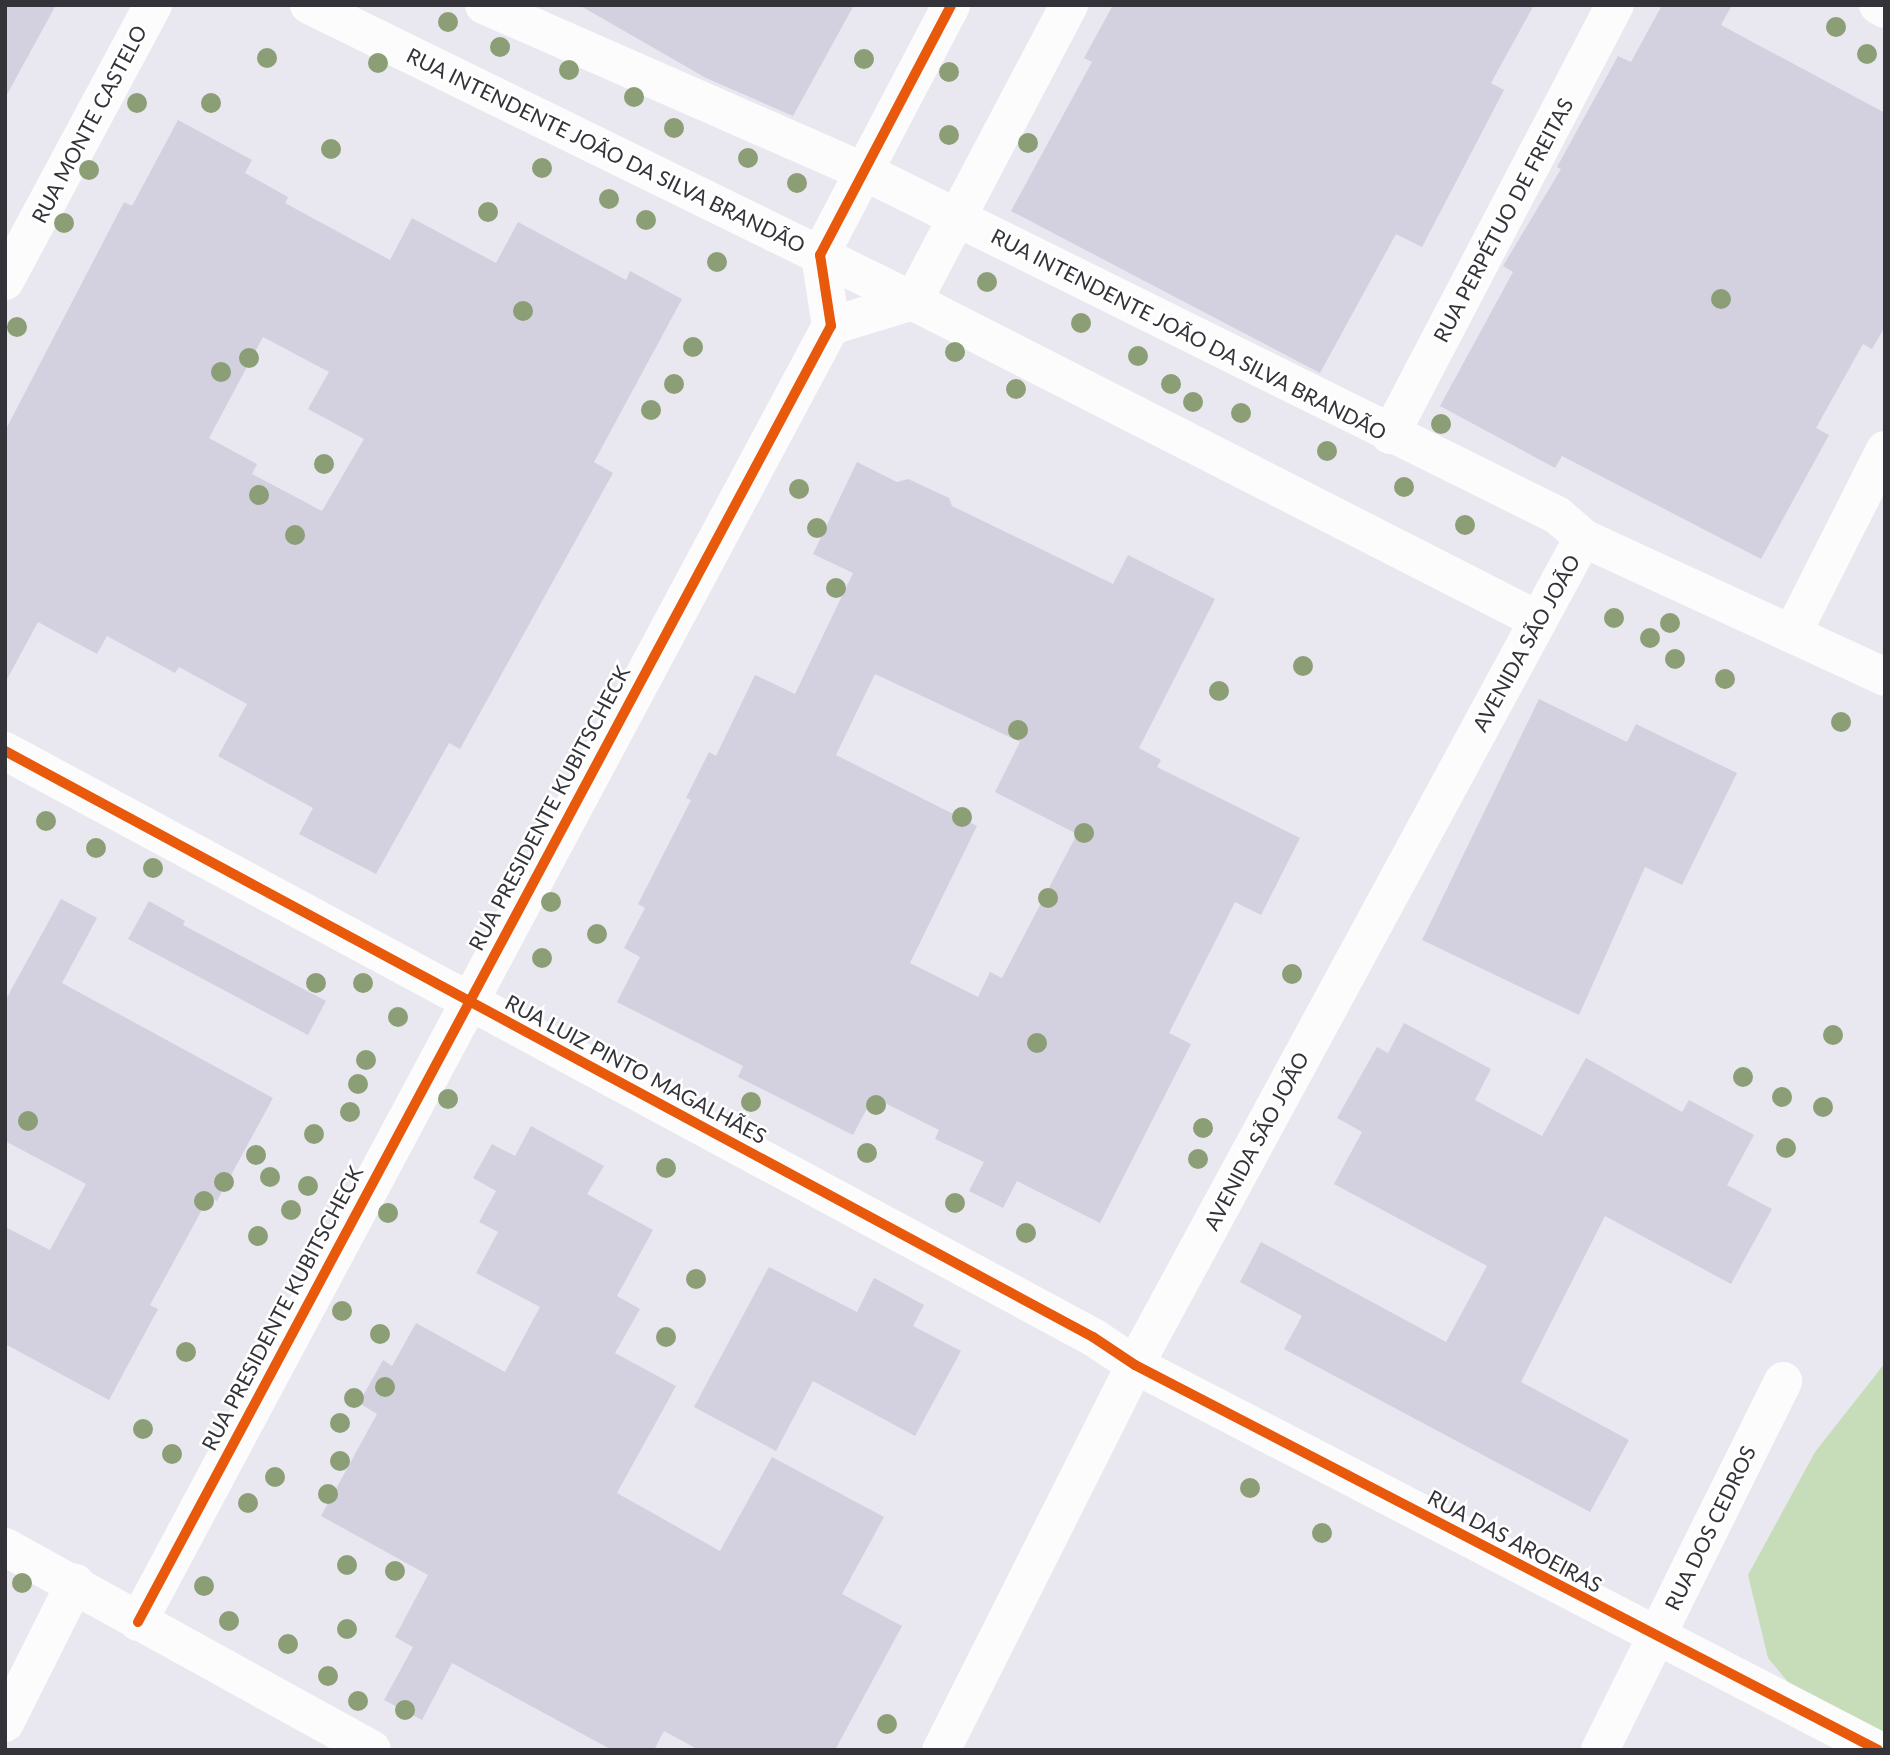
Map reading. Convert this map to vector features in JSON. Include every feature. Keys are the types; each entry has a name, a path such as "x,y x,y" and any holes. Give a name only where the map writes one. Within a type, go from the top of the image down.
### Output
{"street":[{"name":"RUA MONTE CASTELO","path":"5,281 153,5"},
{"name":"RUA INTENDENTE JOÃO DA SILVA BRANDÃO","path":"309,5 913,301 1538,620"},
{"name":"RUA INTENDENTE JOÃO DA SILVA BRANDÃO","path":"484,5 863,171 1390,435 1557,515 1583,538 1794,632 1885,677"},
{"path":"951,5 820,255 831,326 913,301 1069,5"},
{"name":"RUA PERPÉTUO DE FREITAS","path":"1390,435 1615,5"},
{"path":"1878,5 1885,9"},
{"name":"RUA PRESIDENTE KUBITSCHECK","path":"138,1622 467,999 831,326"},
{"path":"1794,632 1885,450"},
{"name":"AVENIDA SÃO JOÃO","path":"941,1750 1135,1365 1583,538"},
{"name":"RUA LUIZ PINTO MAGALHÃES","path":"5,751 1093,1337 1135,1365"},
{"name":"RUA DAS AROEIRAS","path":"1135,1365 1878,1750"},
{"name":"RUA DOS CEDROS","path":"1600,1750 1783,1381"},
{"path":"5,1548 75,1583 138,1622 372,1750"},
{"path":"5,1723 75,1583"}],"green space":[{"path":"1885,1363 1885,1750 1815,1714 1768,1658 1748,1575 1815,1452"}],"building":[{"path":"5,5 56,5 5,98"},
{"path":"579,5 854,5 793,116 706,78"},
{"path":"1113,5 1534,5 1491,83 1504,90 1422,247 1396,234 1320,373 1011,211 1092,62 1084,58"},
{"path":"1662,5 1732,5 1721,25 1885,113 1885,327 1872,349 1863,344 1816,428 1829,435 1761,559 1562,456 1555,468 1440,406 1513,272 1503,266 1561,169 1557,167 1618,56 1631,62"},
{"path":"178,120 252,160 245,173 288,197 285,203 390,260 412,218 496,263 518,222 626,280 630,271 682,299 594,462 613,473 460,749 449,743 376,874 299,834 313,808 218,756 247,704 179,667 175,673 107,636 97,654 38,622 5,683 5,431 124,202 132,206","holes":["263,337 329,372 308,409 364,439 322,511 252,474 257,464 209,438"]},
{"path":"857,462 897,482 908,479 949,498 952,506 1113,584 1128,555 1215,599 1139,748 1161,760 1157,767 1300,838 1261,915 1235,902 1169,1033 1191,1044 1100,1223 1017,1181 1003,1208 969,1191 984,1162 935,1139 939,1130 873,1097 853,1135 738,1077 743,1066 617,1002 640,957 624,948 645,908 638,904 691,800 686,798 709,752 716,756 755,675 795,694 853,573 813,554","holes":["875,674 1020,742 995,792 1077,834 1002,978 990,972 978,997 910,963 977,826 836,755"]},
{"path":"1539,699 1627,742 1636,724 1737,773 1682,885 1645,867 1579,1015 1422,940"},
{"path":"61,899 97,918 62,983 273,1098 217,1201 209,1197 150,1305 158,1309 109,1400 5,1344 5,1227 50,1250 86,1184 5,1141 5,1001"},
{"path":"149,901 185,921 183,925 326,1001 308,1035 128,939"},
{"path":"1404,1023 1491,1069 1475,1100 1542,1136 1586,1058 1682,1112 1689,1100 1754,1135 1727,1185 1772,1209 1731,1284 1605,1216 1521,1382 1629,1440 1590,1512 1284,1349 1302,1316 1240,1282 1261,1242 1446,1342 1487,1266 1334,1184 1362,1132 1337,1118 1377,1047 1388,1053"},
{"path":"531,1126 604,1166 587,1194 653,1230 617,1296 640,1309 615,1353 676,1386 617,1493 720,1551 772,1457 884,1517 842,1594 902,1626 835,1750 699,1750 664,1731 654,1750 612,1750 452,1663 422,1720 384,1700 413,1647 395,1637 428,1575 321,1516 377,1414 359,1403 383,1360 392,1366 416,1323 505,1372 540,1307 476,1273 498,1232 479,1222 496,1191 473,1178 492,1144 515,1156"},
{"path":"769,1267 857,1312 874,1278 924,1305 913,1326 961,1351 915,1436 813,1381 776,1451 694,1407"}],"cycle path":[{"path":"138,1622 831,326 820,255 951,5"},
{"path":"5,751 1093,1337 1135,1365 1878,1750"}]}
